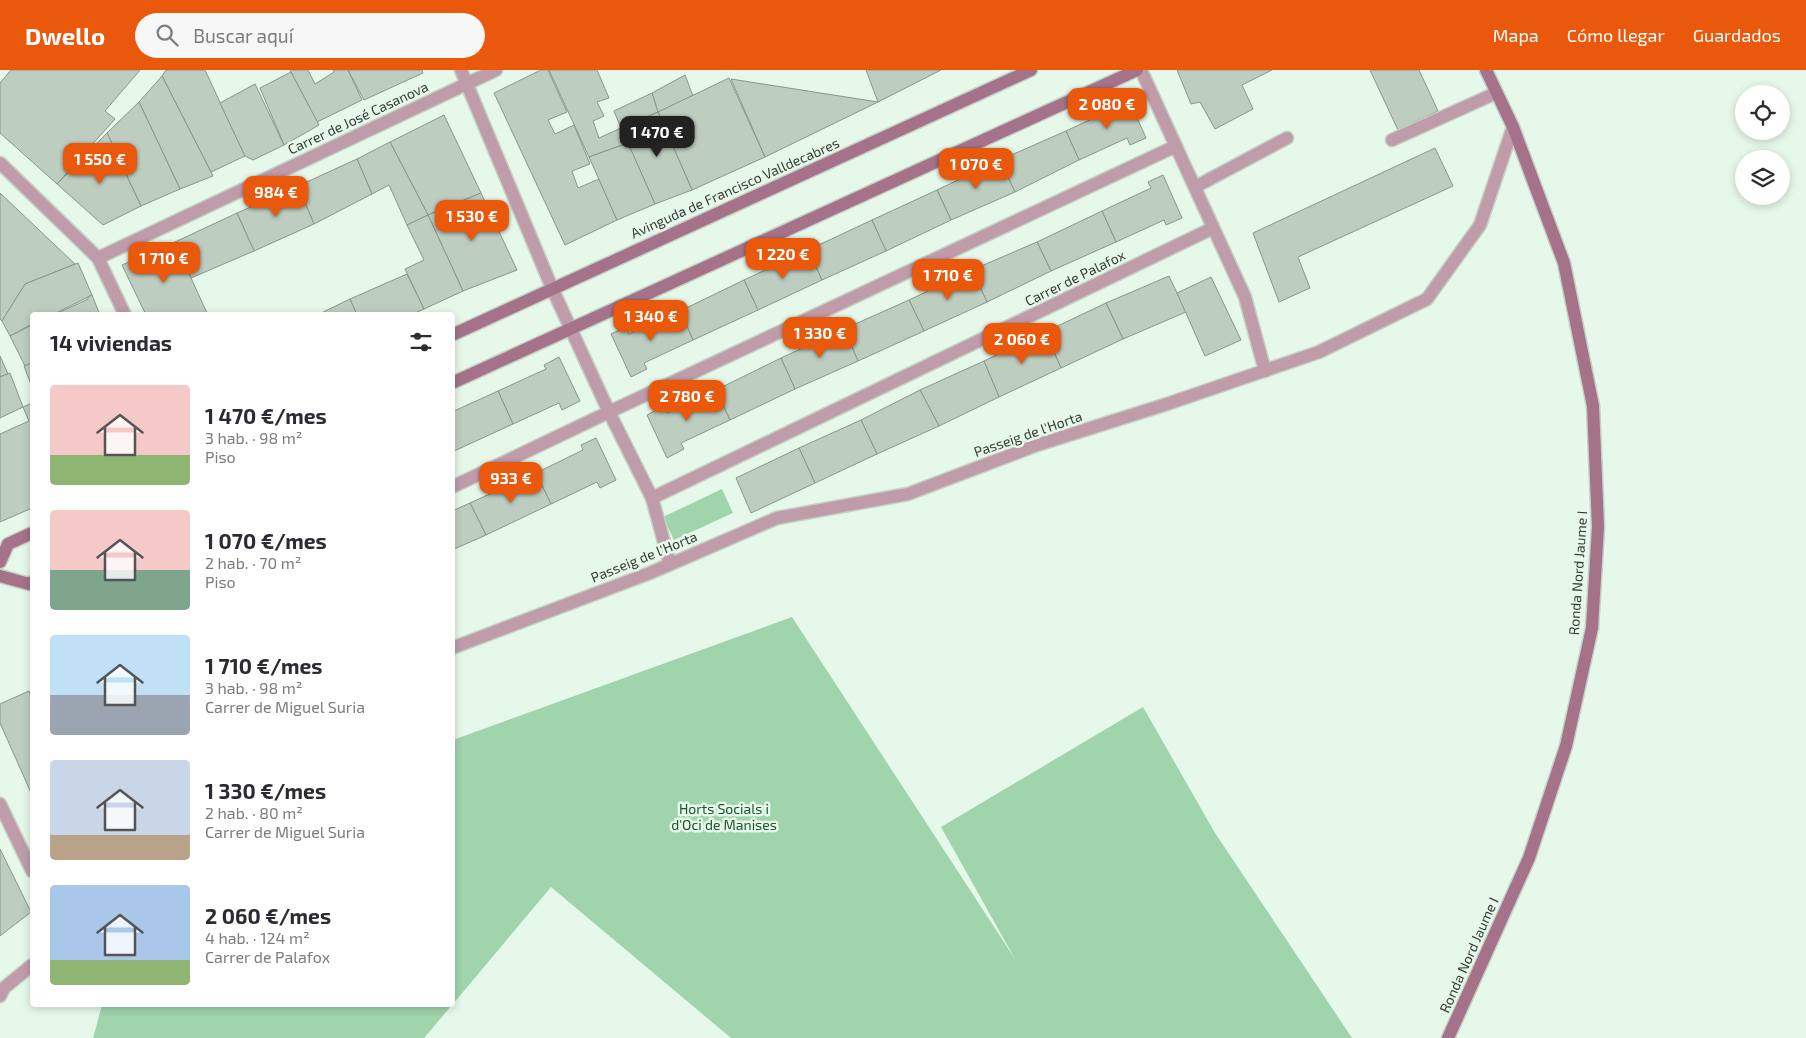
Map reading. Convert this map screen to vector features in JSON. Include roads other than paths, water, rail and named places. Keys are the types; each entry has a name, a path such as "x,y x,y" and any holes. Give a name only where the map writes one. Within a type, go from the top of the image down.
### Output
{"street":[{"path":"461,70 552,288 609,412 652,498 670,564"},
{"name":"Carrer de José Casanova","path":"98,258 496,70"},
{"name":"Avinguda de Francisco Valldecabres","path":"455,334 1031,70"},
{"path":"455,382 1139,70 1176,146 1245,298 1265,371"},
{"name":"Ronda Nord Jaume I","path":"1448,1038 1529,858 1566,746 1592,628 1598,527 1593,406 1564,263 1513,127 1486,70"},
{"path":"1392,140 1496,93"},
{"name":"Passeig de l'Horta","path":"455,647 670,564 777,518 908,494 1037,445 1319,352 1427,298 1480,225 1513,127"},
{"path":"1195,187 1287,138"},
{"path":"455,486 1176,146"},
{"path":"0,162 98,258 124,312"},
{"name":"Carrer de Palafox","path":"652,498 1213,228"},
{"path":"0,562 8,544 30,534"},
{"path":"0,576 30,583"},
{"path":"0,804 30,868"},
{"path":"1,989 30,967"}],"park label":[{"name":"Horts Socials i d'Oci de Manises","path":"724,818"}]}
